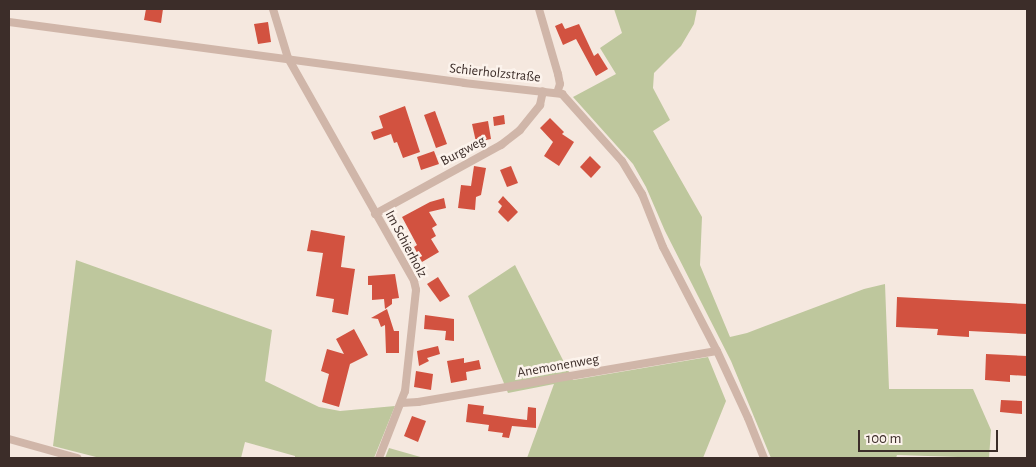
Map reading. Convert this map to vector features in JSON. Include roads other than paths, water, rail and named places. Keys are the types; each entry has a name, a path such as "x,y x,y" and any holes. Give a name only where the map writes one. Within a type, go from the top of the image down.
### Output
{"street":[{"name":"Im Schierholz","path":"273,9 288,58 414,281 416,290 405,392 379,458"},
{"path":"539,9 558,74 560,84 557,92"},
{"name":"Schierholzstraße","path":"9,22 464,83 557,92 564,96 622,161 636,184 663,247 717,351 764,458"},
{"name":"Burgweg","path":"375,214 501,145 520,130 540,105 543,91"},
{"name":"Anemonenweg","path":"402,403 418,402 717,351"},
{"path":"9,439 61,456 78,458"}]}
